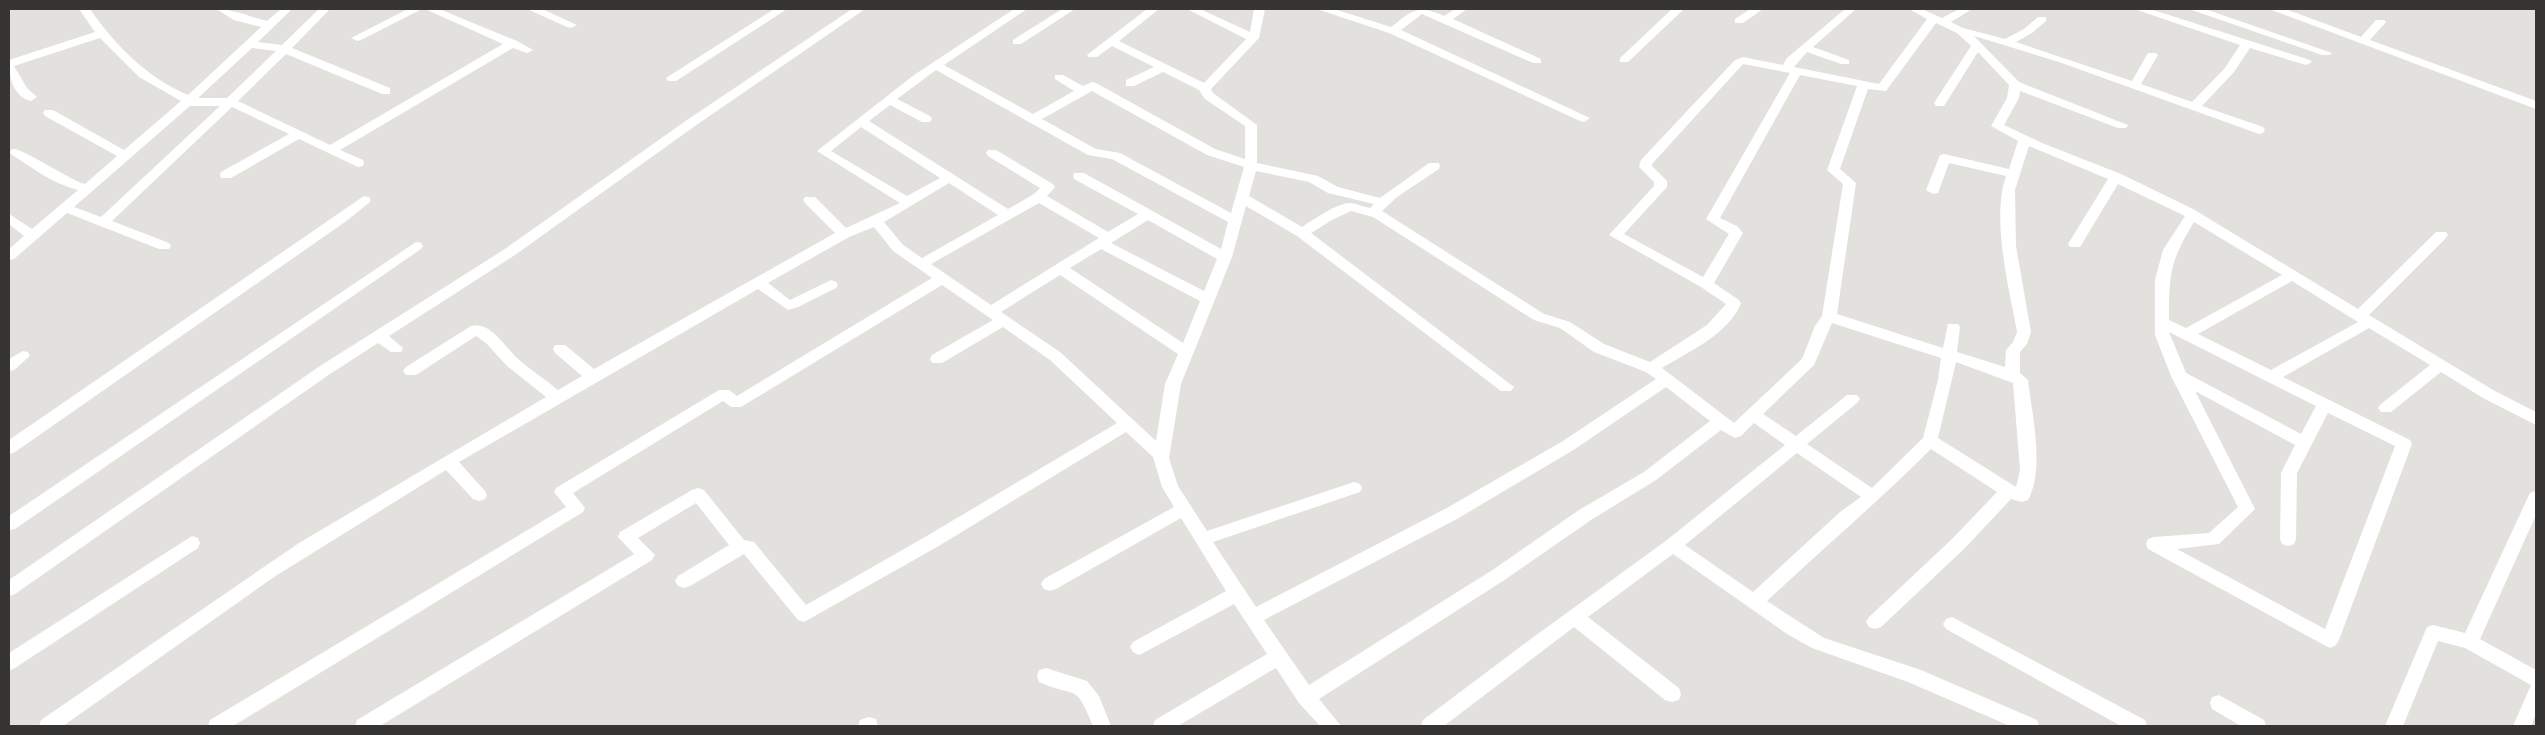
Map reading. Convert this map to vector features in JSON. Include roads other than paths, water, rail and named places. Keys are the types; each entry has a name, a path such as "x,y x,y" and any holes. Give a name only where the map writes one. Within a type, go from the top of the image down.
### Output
{"street":[{"path":"85,9 103,33 142,75 188,101 228,102 242,107 358,163"},
{"path":"220,9 238,18 268,25"},
{"path":"9,256 127,156 287,9"},
{"path":"104,222 167,164 282,48 325,9"},
{"path":"357,38 416,9"},
{"path":"430,9 527,50"},
{"path":"533,9 571,25"},
{"path":"672,78 781,9"},
{"path":"9,589 325,370 510,252 680,133 691,122 767,69 859,9"},
{"path":"907,201 823,150 936,65 1020,9"},
{"path":"1018,42 1069,9"},
{"path":"1093,55 1154,9"},
{"path":"1192,9 1253,38"},
{"path":"1205,88 1253,38 1260,9"},
{"path":"1323,9 1393,31 1584,118"},
{"path":"1393,31 1421,9 1537,61"},
{"path":"1446,19 1462,9"},
{"path":"1624,60 1678,9"},
{"path":"1739,21 1757,9"},
{"path":"1706,284 1736,233 1713,219 1791,70 1791,60 1851,9"},
{"path":"1914,9 1961,31 2015,85 2122,125"},
{"path":"1651,368 1723,320 1734,307 1732,300 1706,284 1616,235 1660,187 1661,181 1658,175 1646,167 1646,163 1739,62 1743,60 1882,88 1939,20 1967,9"},
{"path":"2140,9 2306,62"},
{"path":"2195,9 2326,53"},
{"path":"2275,9 2364,40 2536,105"},
{"path":"2006,43 2028,31 2042,18"},
{"path":"2364,40 2380,22"},
{"path":"1961,31 1975,33 2063,60 2259,130"},
{"path":"31,97 22,90 9,66 103,33"},
{"path":"1111,41 1161,68 1205,88 1205,92 1251,125 1252,166 1225,257 1173,384 1162,455 1170,487 1203,540 1306,697 1332,726"},
{"path":"332,149 513,43"},
{"path":"2195,106 2230,70 2247,43"},
{"path":"247,44 282,48 386,91"},
{"path":"1940,103 1977,45"},
{"path":"1805,48 1845,62"},
{"path":"2135,86 2152,55"},
{"path":"936,65 1092,152 1116,156 1236,221"},
{"path":"1130,83 1161,68"},
{"path":"1059,78 1082,91"},
{"path":"1033,119 1092,86 1211,152 1252,166 1312,179 1374,207 1539,317 1565,325 1599,348 1651,368 1735,432 1809,361 1822,326 1829,317 1850,183 1832,170 1863,85"},
{"path":"2015,85 2014,98 1997,126 2116,178 2192,215 2440,365 2536,419"},
{"path":"889,100 926,119"},
{"path":"49,113 110,149 127,156"},
{"path":"861,122 1007,215"},
{"path":"226,175 299,134"},
{"path":"2012,375 2013,350 2020,344 2024,332 2009,246 2008,190 2012,174 2026,140"},
{"path":"16,152 62,180 76,186 88,188"},
{"path":"922,264 1039,197 1048,187 992,153"},
{"path":"1933,190 1944,158 2012,174"},
{"path":"1302,233 1327,217 1350,207 1374,207 1434,166"},
{"path":"1079,176 1225,257"},
{"path":"48,726 263,576 342,525 592,376 844,234 908,204 907,201 949,178"},
{"path":"2074,244 2116,178"},
{"path":"1039,197 1104,240 1208,299"},
{"path":"1242,198 1302,233 1506,388"},
{"path":"9,448 340,219 364,200"},
{"path":"810,200 844,234"},
{"path":"65,208 164,246"},
{"path":"937,360 1060,268 1147,214"},
{"path":"2162,322 2273,376 2404,444 2330,640 2154,544 2213,539 2247,509 2179,376 2162,335 2162,322 2162,280 2170,250 2192,215"},
{"path":"9,218 32,236"},
{"path":"876,220 898,248 1055,356 1162,455"},
{"path":"2273,376 2365,318 2441,235"},
{"path":"9,524 416,246"},
{"path":"1060,268 1186,352"},
{"path":"2187,334 2293,275"},
{"path":"217,726 577,508 562,492 724,394 736,403 943,278"},
{"path":"758,282 788,305 831,285"},
{"path":"1829,317 1950,354 2012,375 2020,380 2026,429 2028,470 2022,496 2008,491 1930,440"},
{"path":"1754,601 1846,517 1873,497 1930,440 1939,412 1953,327"},
{"path":"411,371 476,329 492,339 512,362 557,397"},
{"path":"378,336 396,348"},
{"path":"560,349 592,376"},
{"path":"9,366 23,356"},
{"path":"2386,408 2440,365"},
{"path":"2179,376 2304,443"},
{"path":"1253,616 1371,557 1467,505 1568,445 1666,380"},
{"path":"1430,726 1673,544 1852,399"},
{"path":"2288,539 2288,472 2325,404"},
{"path":"1753,415 1873,497"},
{"path":"1306,697 1500,574 1585,515 1650,476 1720,422"},
{"path":"684,581 740,548 748,547 804,614 931,542 1128,423"},
{"path":"449,462 479,496"},
{"path":"1203,540 1354,488"},
{"path":"1875,622 1958,544 2008,491"},
{"path":"364,726 646,554 626,537 698,494 740,548"},
{"path":"2470,642 2536,497"},
{"path":"1050,584 1184,509"},
{"path":"9,663 192,543"},
{"path":"1673,544 1793,629 1818,643 1914,676 2030,726"},
{"path":"1139,647 1237,594"},
{"path":"1575,616 1672,694"},
{"path":"1952,624 2138,726"},
{"path":"2394,726 2434,632 2470,642 2536,679"},
{"path":"1162,726 1280,656"},
{"path":"1046,676 1055,681 1079,684 1086,690 1102,726"},
{"path":"2522,726 2536,691"},
{"path":"2219,703 2257,726"}]}
